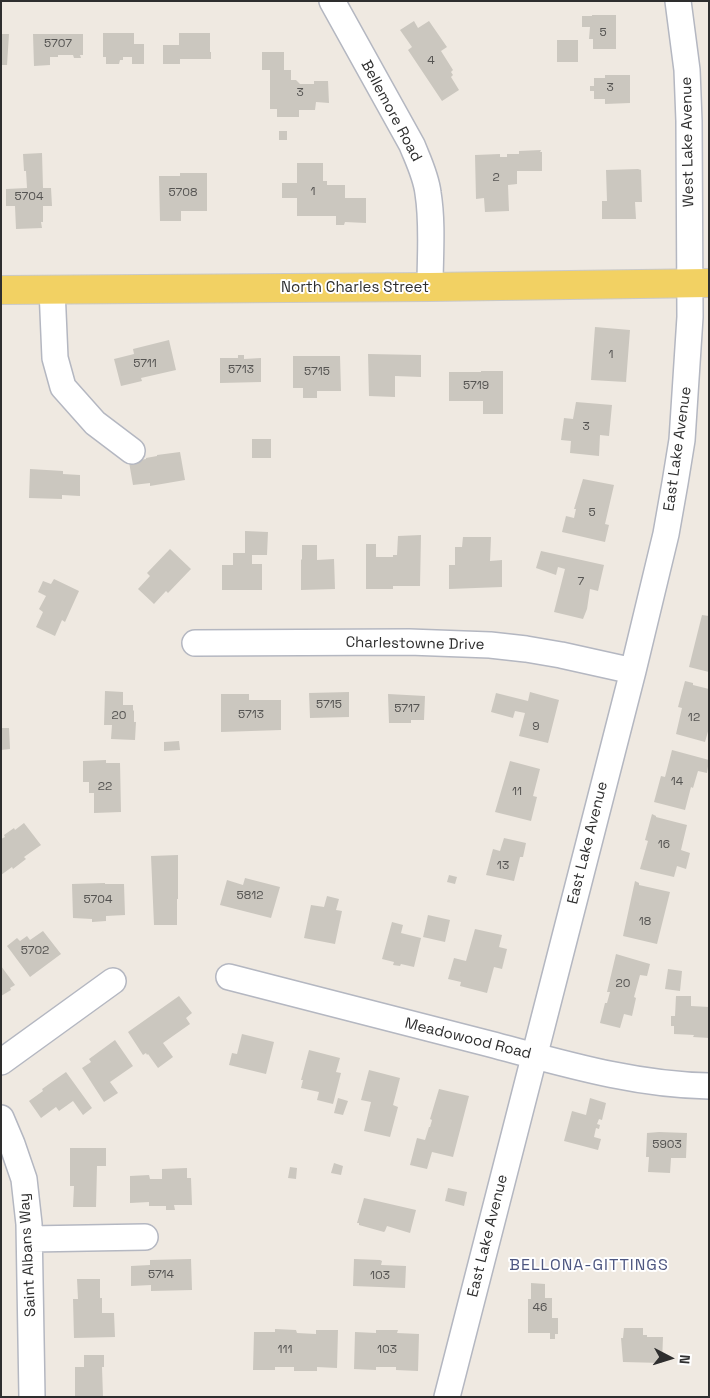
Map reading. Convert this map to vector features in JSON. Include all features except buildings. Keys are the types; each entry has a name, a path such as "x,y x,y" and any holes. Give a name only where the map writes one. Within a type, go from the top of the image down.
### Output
{"main road":[{"name":"North Charles Street","path":"1,290 699,283"}],"street":[{"name":"Bellemore Road","path":"332,1 412,145 422,169 428,192 430,215 430,287"},
{"name":"West Lake Avenue","path":"678,1 686,70 699,283"},
{"name":"East Lake Avenue","path":"448,1397 633,671 666,534 682,440 689,334 699,283"},
{"path":"52,290 55,358 63,387 95,423 132,450"},
{"name":"Charlestowne Drive","path":"195,644 409,642 490,645 552,654 633,671"},
{"name":"Meadowood Road","path":"229,977 534,1056 630,1078 661,1083 709,1086"},
{"path":"1,1062 113,981"},
{"name":"Saint Albans Way","path":"1,1118 24,1179 30,1239 32,1397"},
{"path":"30,1239 145,1237"}],"district":[{"name":"BELLONA-GITTINGS","path":"589,1266"}]}
